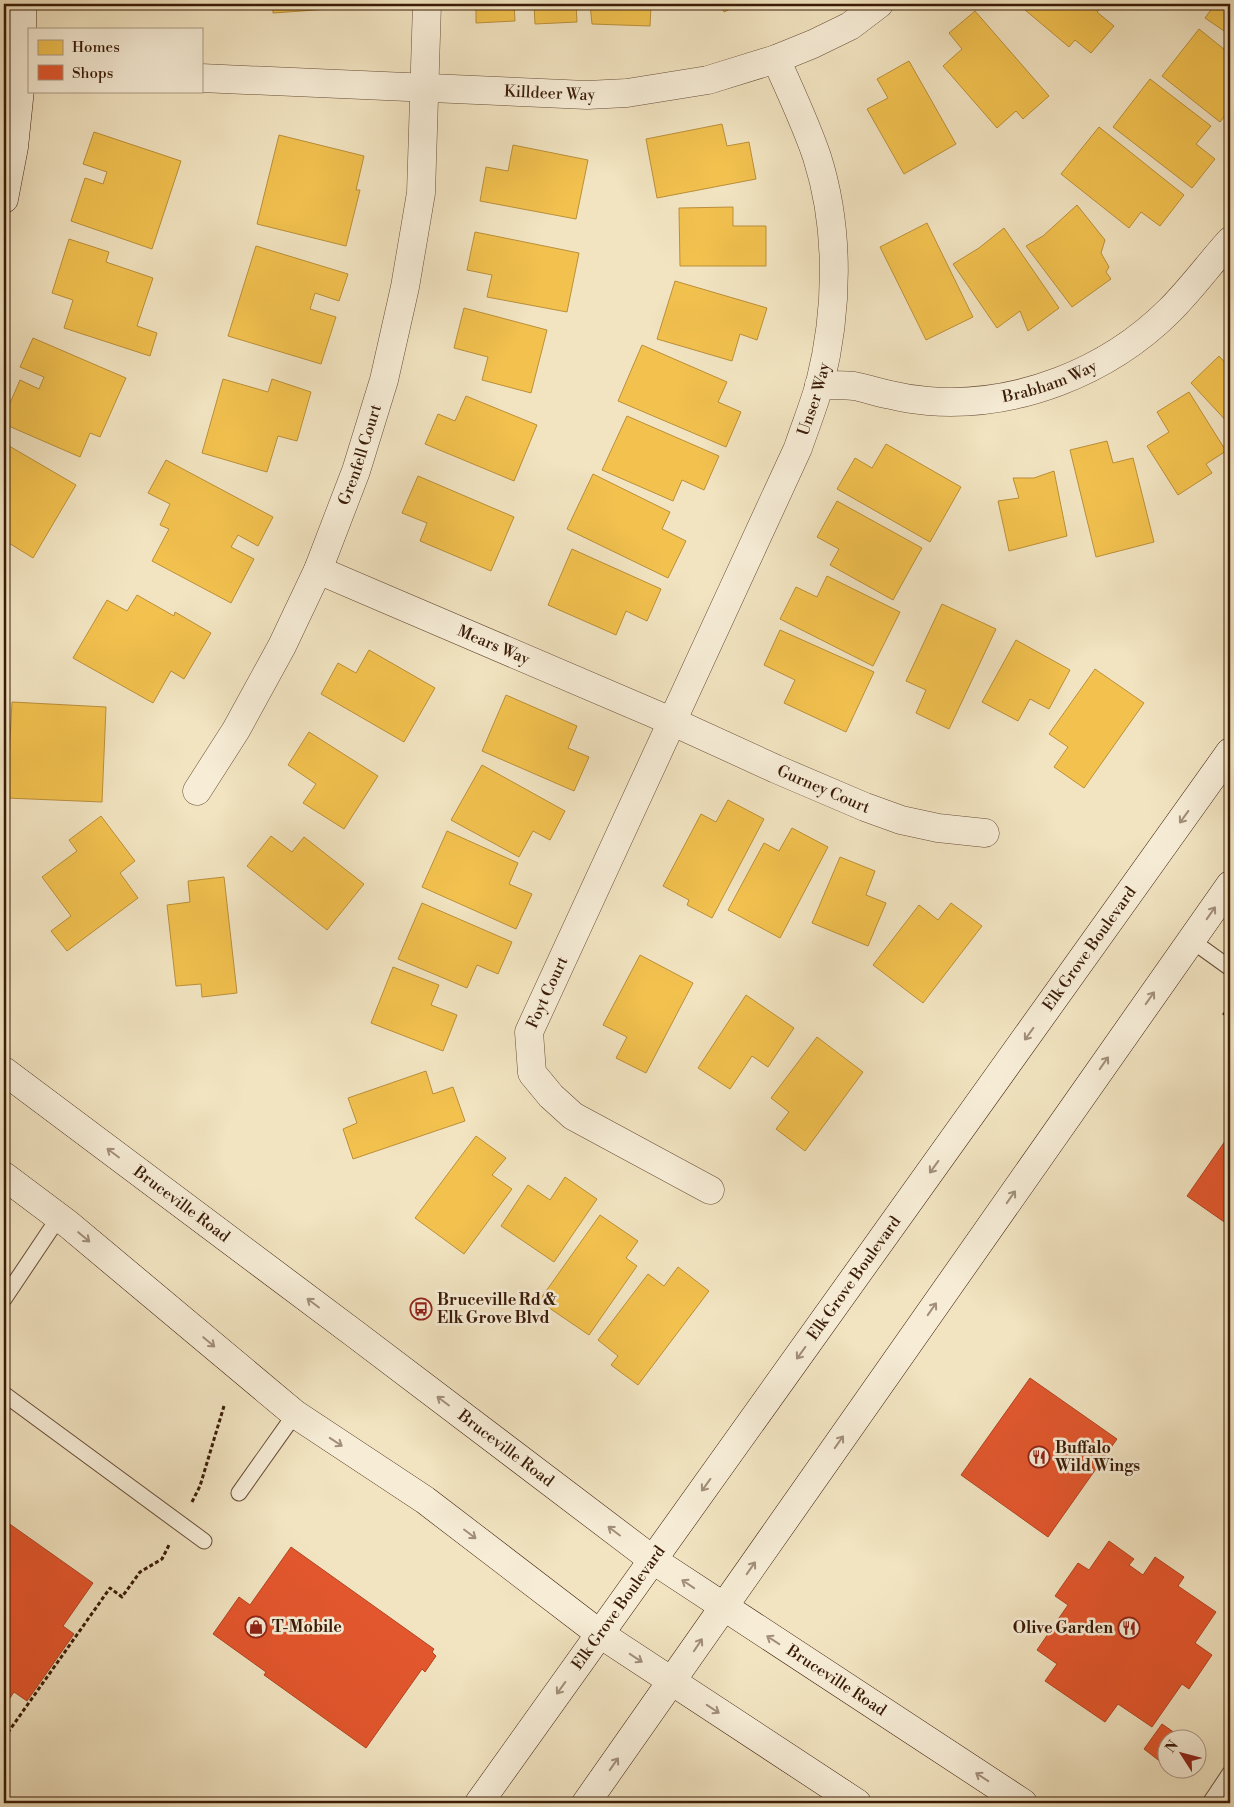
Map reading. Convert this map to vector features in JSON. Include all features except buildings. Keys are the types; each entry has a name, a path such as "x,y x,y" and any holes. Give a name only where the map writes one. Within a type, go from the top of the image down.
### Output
{"main road":[{"path":"4,198 14,147 25,71 22,4"},
{"name":"Grenfell Court","path":"197,791 236,730 318,570 356,472 384,380 406,287 421,193 427,4"},
{"name":"Killdeer Way","path":"202,78 587,95 627,93 708,80 776,59 850,26 879,4"},
{"name":"Unser Way","path":"671,721 798,448 819,385 828,346 832,309 833,270 832,232 826,195 817,158 776,59"},
{"name":"Brabham Way","path":"819,385 855,386 892,396 929,401 968,401 1005,397 1042,388 1077,374 1111,356 1142,335 1171,309 1230,241"},
{"name":"Mears Way","path":"318,570 671,721"},
{"name":"Gurney Court","path":"671,721 785,773 901,820 938,828 985,832"},
{"name":"Foyt Court","path":"671,721 529,1032 532,1073 551,1096 574,1116 710,1190"},
{"name":"Elk Grove Boulevard","path":"479,1803 1230,752"},
{"path":"586,1803 673,1682 1230,885"},
{"name":"Bruceville Road","path":"4,1071 653,1560 723,1608 1023,1803"},
{"path":"4,1176 59,1217 295,1414 425,1500 600,1634 857,1803"}],"lane":[{"path":"1191,940 1230,968"},
{"path":"4,1299 59,1217"},
{"path":"4,1394 204,1541"},
{"path":"239,1493 295,1414"},
{"path":"1210,1803 1230,1774"}],"path":[{"path":"1223,1013 1230,1018"},
{"path":"4,1738 110,1588 122,1597 140,1572 162,1560 200,1486 224,1406"}],"place":[{"name":"Bruceville Rd & Elk Grove Blvd","path":"421,1309"},
{"name":"Buffalo Wild Wings","path":"1039,1457"},
{"name":"T-Mobile","path":"256,1627"},
{"name":"Olive Garden","path":"1129,1628"}]}
